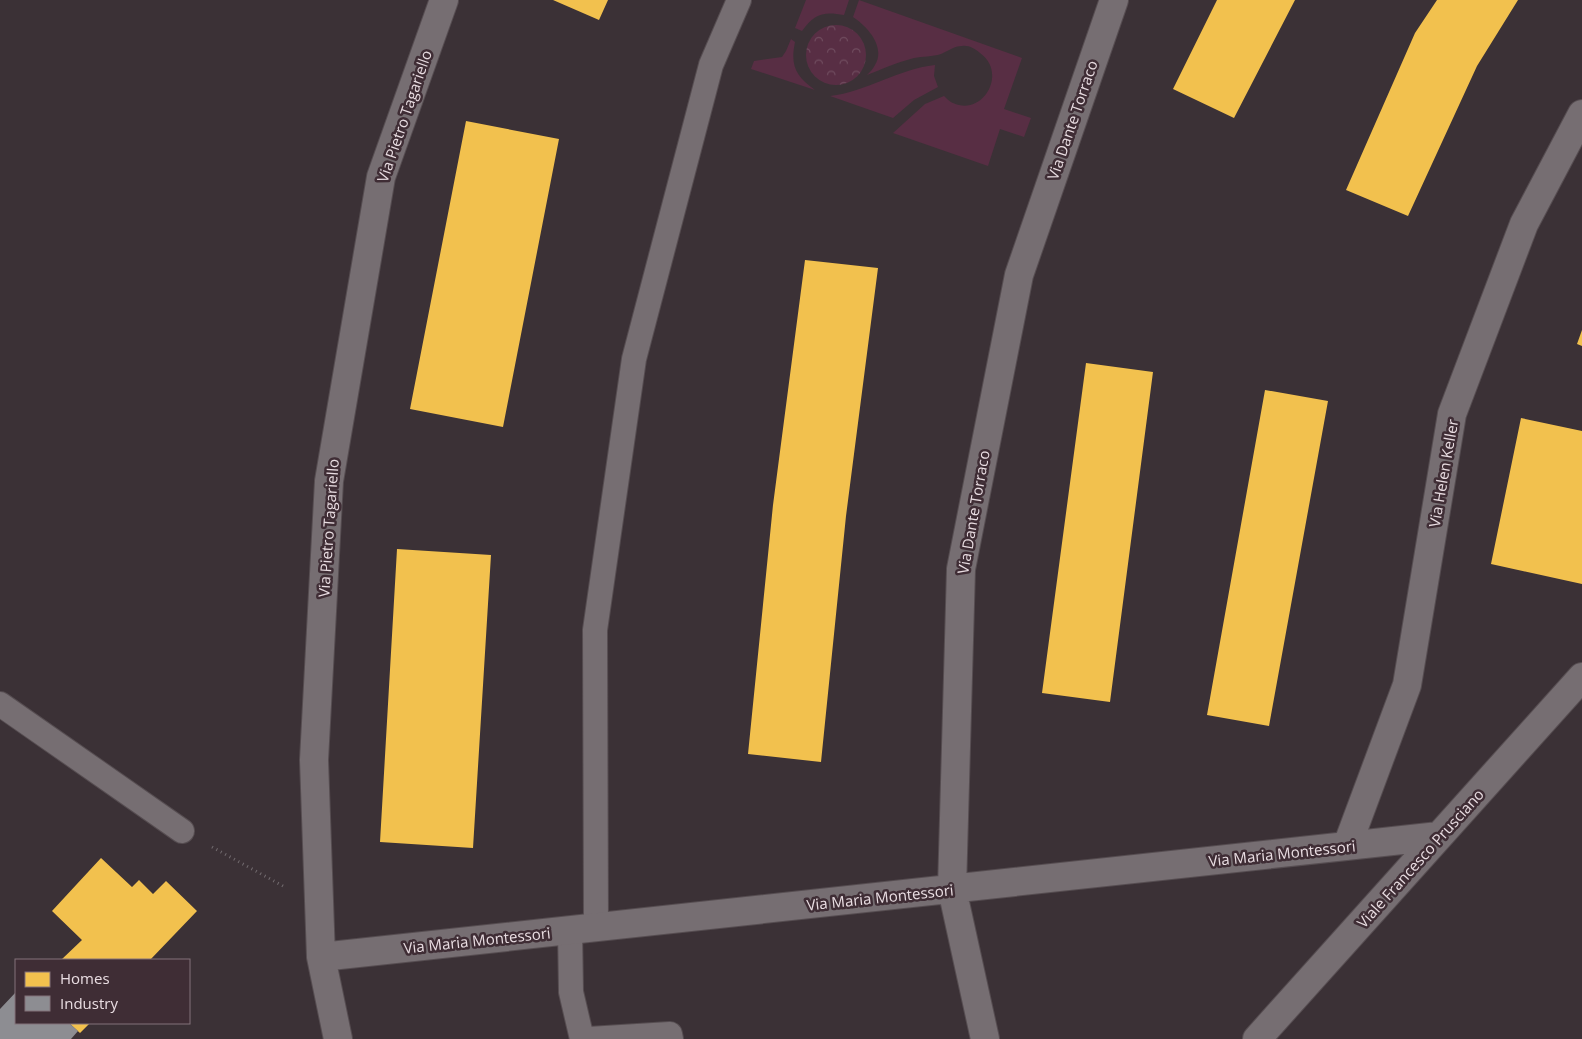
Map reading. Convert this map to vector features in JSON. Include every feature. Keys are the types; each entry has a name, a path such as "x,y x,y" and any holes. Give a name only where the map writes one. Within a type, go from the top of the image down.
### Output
{"street":[{"name":"Via Pietro Tagariello","path":"338,1039 321,957 314,760 329,481 381,177 444,0"},
{"name":"Via Dante Torraco","path":"985,1039 952,889 961,569 1019,275 1114,0"},
{"name":"Via Helen Keller","path":"1347,846 1407,685 1452,414 1524,224 1582,114"},
{"name":"Viale Francesco Prusciano","path":"1257,1039 1582,677"},
{"name":"Via Maria Montessori","path":"321,957 1439,836"}],"lane":[{"path":"582,1039 571,992 583,929 595,630 634,359 711,65 739,0"},
{"path":"0,704 182,831"},
{"path":"589,1039 670,1034 671,1039"}],"path":[{"path":"182,831 319,905"}],"green space":[{"path":"806,0 849,0 844,15 830,13 820,15 815,17 802,31 795,28"},
{"path":"859,0 1022,58 1004,109 1031,118 1024,137 1000,129 988,166 893,133 925,104 944,96 953,103 964,106 974,104 982,99 992,81 992,71 988,61 980,53 965,46 956,47 938,55 917,57 867,75 875,65 878,51 877,44 869,31 853,17"},
{"path":"830,25 842,25 853,30 861,38 866,49 864,67 853,80 842,85 830,85 819,80 811,72 806,61 806,49 811,38 819,30"},
{"path":"791,39 795,42 793,58 796,70 803,80 815,90 751,69 754,61 782,57"},
{"path":"935,65 934,76 938,87 914,100 893,118 830,96 856,90 921,67"}],"building: Homes":[{"path":"553,0 608,0 599,20"},
{"path":"1217,0 1295,0 1234,118 1173,89"},
{"path":"1437,0 1518,0 1477,66 1408,216 1346,190 1415,33"},
{"path":"466,121 559,139 503,427 410,409"},
{"path":"805,260 878,268 846,516 821,762 748,754 773,505"},
{"path":"1582,330 1582,346 1577,344"},
{"path":"1086,363 1153,372 1110,702 1042,693"},
{"path":"1265,390 1328,401 1269,726 1207,715"},
{"path":"1521,418 1582,431 1582,584 1491,564"},
{"path":"397,549 491,555 473,848 380,842"},
{"path":"101,858 132,887 139,880 153,894 166,881 197,911 151,959 62,959 82,940 52,911"},
{"path":"70,1024 89,1024 80,1033"}],"building: Industry":[{"path":"15,993 15,1024 70,1024 78,1031 71,1039 0,1039 0,1009"}]}
